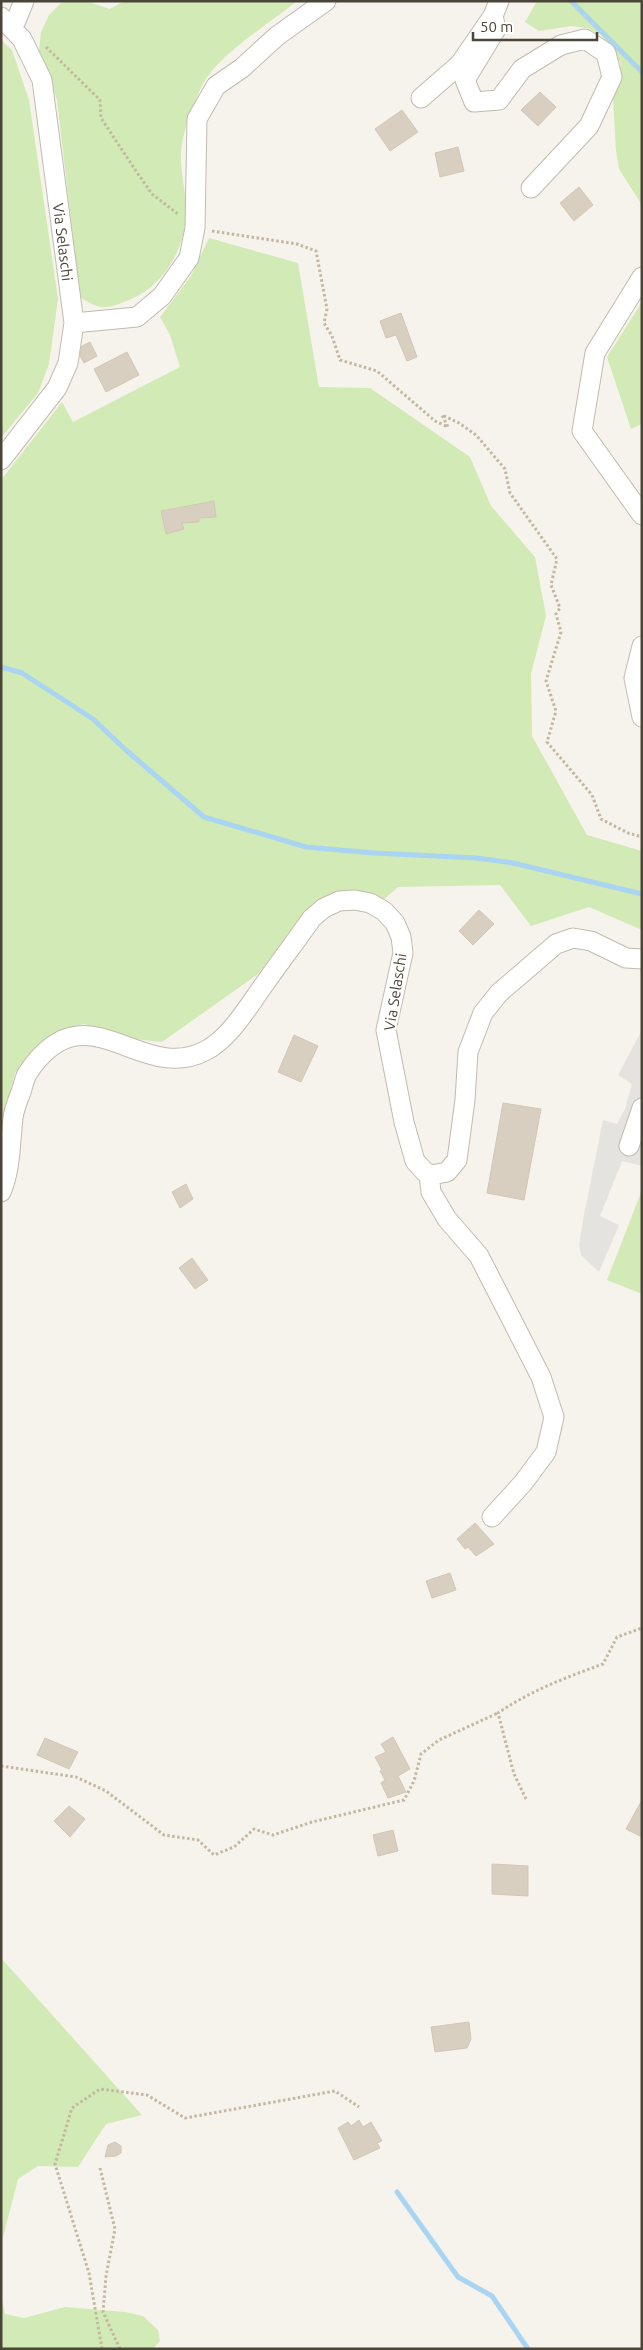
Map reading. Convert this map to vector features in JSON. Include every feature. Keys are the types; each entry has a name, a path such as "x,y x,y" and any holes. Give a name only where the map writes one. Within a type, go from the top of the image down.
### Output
{"street":[{"path":"12,28 24,1"},
{"path":"74,323 137,317 162,296 189,258 195,228 197,119 216,86 242,68 277,36 326,1"},
{"path":"421,98 460,64 496,8"},
{"path":"496,8 496,29 465,80 474,102 499,100 522,69 561,45 585,39 606,53 612,77 590,126 531,188"},
{"name":"Via Selaschi","path":"1,460 58,388 68,363 74,323 42,80 12,28"},
{"path":"642,277 595,353 582,431 642,514"},
{"path":"642,646 634,678 642,717"},
{"name":"Via Selaschi","path":"1,1192 7,1178 13,1115 26,1076 40,1056 54,1044 78,1034 104,1038 132,1049 170,1058 186,1057 206,1051 233,1027 312,918 324,908 339,901 355,900 370,903 384,911 395,923 401,937 403,953 386,1030 404,1122 415,1161 419,1168 429,1174"},
{"path":"492,1518 523,1483 546,1452 554,1417 541,1377 479,1256 448,1219 431,1192 429,1174 447,1172 457,1160 465,1100 468,1052 483,1013 499,993 556,944 573,938 591,941 626,958 642,959"},
{"path":"629,1146 642,1108"}],"path":[{"path":"12,28 44,45 100,100 101,118 152,194 195,228 297,244 316,251 327,309 324,323 332,336 340,360 377,370 435,421 448,427 442,416 459,423 476,435 505,469 510,493 557,559 551,585 560,608 556,614 561,632 546,681 556,712 547,742 592,795 601,819 628,833 642,837"},
{"path":"1,1766 76,1777 106,1791 164,1835 198,1840 214,1855 234,1847 254,1829 273,1834 312,1822 404,1800 414,1780 421,1754 439,1740 498,1713 518,1700 570,1676 604,1664 617,1637 642,1628"},
{"path":"498,1713 514,1774 526,1799"},
{"path":"102,2349 89,2273 55,2164 72,2108 100,2089 147,2095 184,2118 335,2091 359,2107"},
{"path":"100,2168 115,2229 106,2276 104,2312 120,2349"}],"green space":[{"path":"67,1 86,1 110,9 124,1 297,1 232,51 210,73 203,84 189,117 182,145 181,167 186,209 185,223 178,251 163,275 142,294 109,307 93,305 80,297 57,100 39,50 41,32 49,15 61,3"},
{"path":"537,1 642,1 642,205 619,169 616,151 613,99 621,64 612,48 601,35 587,28 571,26 539,31 525,22"},
{"path":"1,40 12,50 29,100 58,299 49,364 38,393 1,438"},
{"path":"209,238 298,263 319,387 370,388 470,457 491,506 535,557 546,616 531,674 532,736 587,835 642,851 642,930 589,907 531,926 500,885 398,887 382,901 332,897 305,911 258,974 162,1042 134,1039 83,1024 43,1041 15,1073 5,1110 4,1158 1,1161 1,480 62,402 73,422 180,367 170,335 160,317 191,276"},
{"path":"642,302 642,424 631,429 607,357"},
{"path":"642,1190 642,1294 607,1280"},
{"path":"1,1958 142,2115 106,2124 78,2167 38,2166 18,2179 1,2245"},
{"path":"1,2296 5,2314 24,2318 65,2307 125,2312 143,2316 158,2330 160,2341 153,2349 1,2349"}],"shaded area":[{"path":"642,1030 642,1166 622,1161 600,1216 619,1225 599,1272 581,1255 579,1245 584,1215 603,1120 617,1124 625,1109 632,1084 618,1075"}],"building":[{"path":"540,92 556,107 538,126 521,110"},
{"path":"402,110 418,132 390,151 375,129"},
{"path":"458,147 464,171 440,177 435,153"},
{"path":"579,187 593,205 574,221 560,203"},
{"path":"401,313 417,357 407,361 396,335 386,338 380,321"},
{"path":"90,342 97,356 84,363 80,356 82,346"},
{"path":"127,352 139,375 106,392 94,369"},
{"path":"214,501 216,517 199,518 199,522 182,523 184,529 166,534 161,511"},
{"path":"479,910 494,924 473,945 459,931"},
{"path":"294,1035 318,1046 301,1082 278,1072"},
{"path":"503,1103 541,1109 524,1200 487,1193"},
{"path":"186,1184 193,1199 180,1208 172,1192"},
{"path":"192,1258 208,1280 195,1289 179,1268"},
{"path":"475,1523 494,1544 476,1556 468,1547 465,1549 457,1539"},
{"path":"450,1573 456,1590 432,1598 426,1581"},
{"path":"393,1737 410,1769 398,1776 406,1792 388,1798 381,1783 385,1780 380,1771 382,1770 375,1757 386,1752 381,1744"},
{"path":"45,1738 78,1752 69,1769 37,1755"},
{"path":"642,1800 642,1837 626,1829"},
{"path":"69,1806 85,1819 70,1837 54,1821"},
{"path":"393,1830 398,1851 378,1856 373,1835"},
{"path":"492,1864 528,1866 528,1896 492,1894"},
{"path":"469,2022 471,2039 467,2048 435,2052 431,2027"},
{"path":"359,2120 363,2127 371,2122 382,2141 377,2143 380,2148 354,2160 338,2128 348,2122 351,2126"},
{"path":"115,2142 121,2146 121,2153 116,2156 105,2157 108,2145"}],"waterway":[{"path":"571,1 642,72"},
{"path":"1,667 22,673 93,719 204,817 306,847 374,853 477,858 513,863 642,894"},
{"path":"397,2192 458,2277 492,2296 528,2349"}]}
